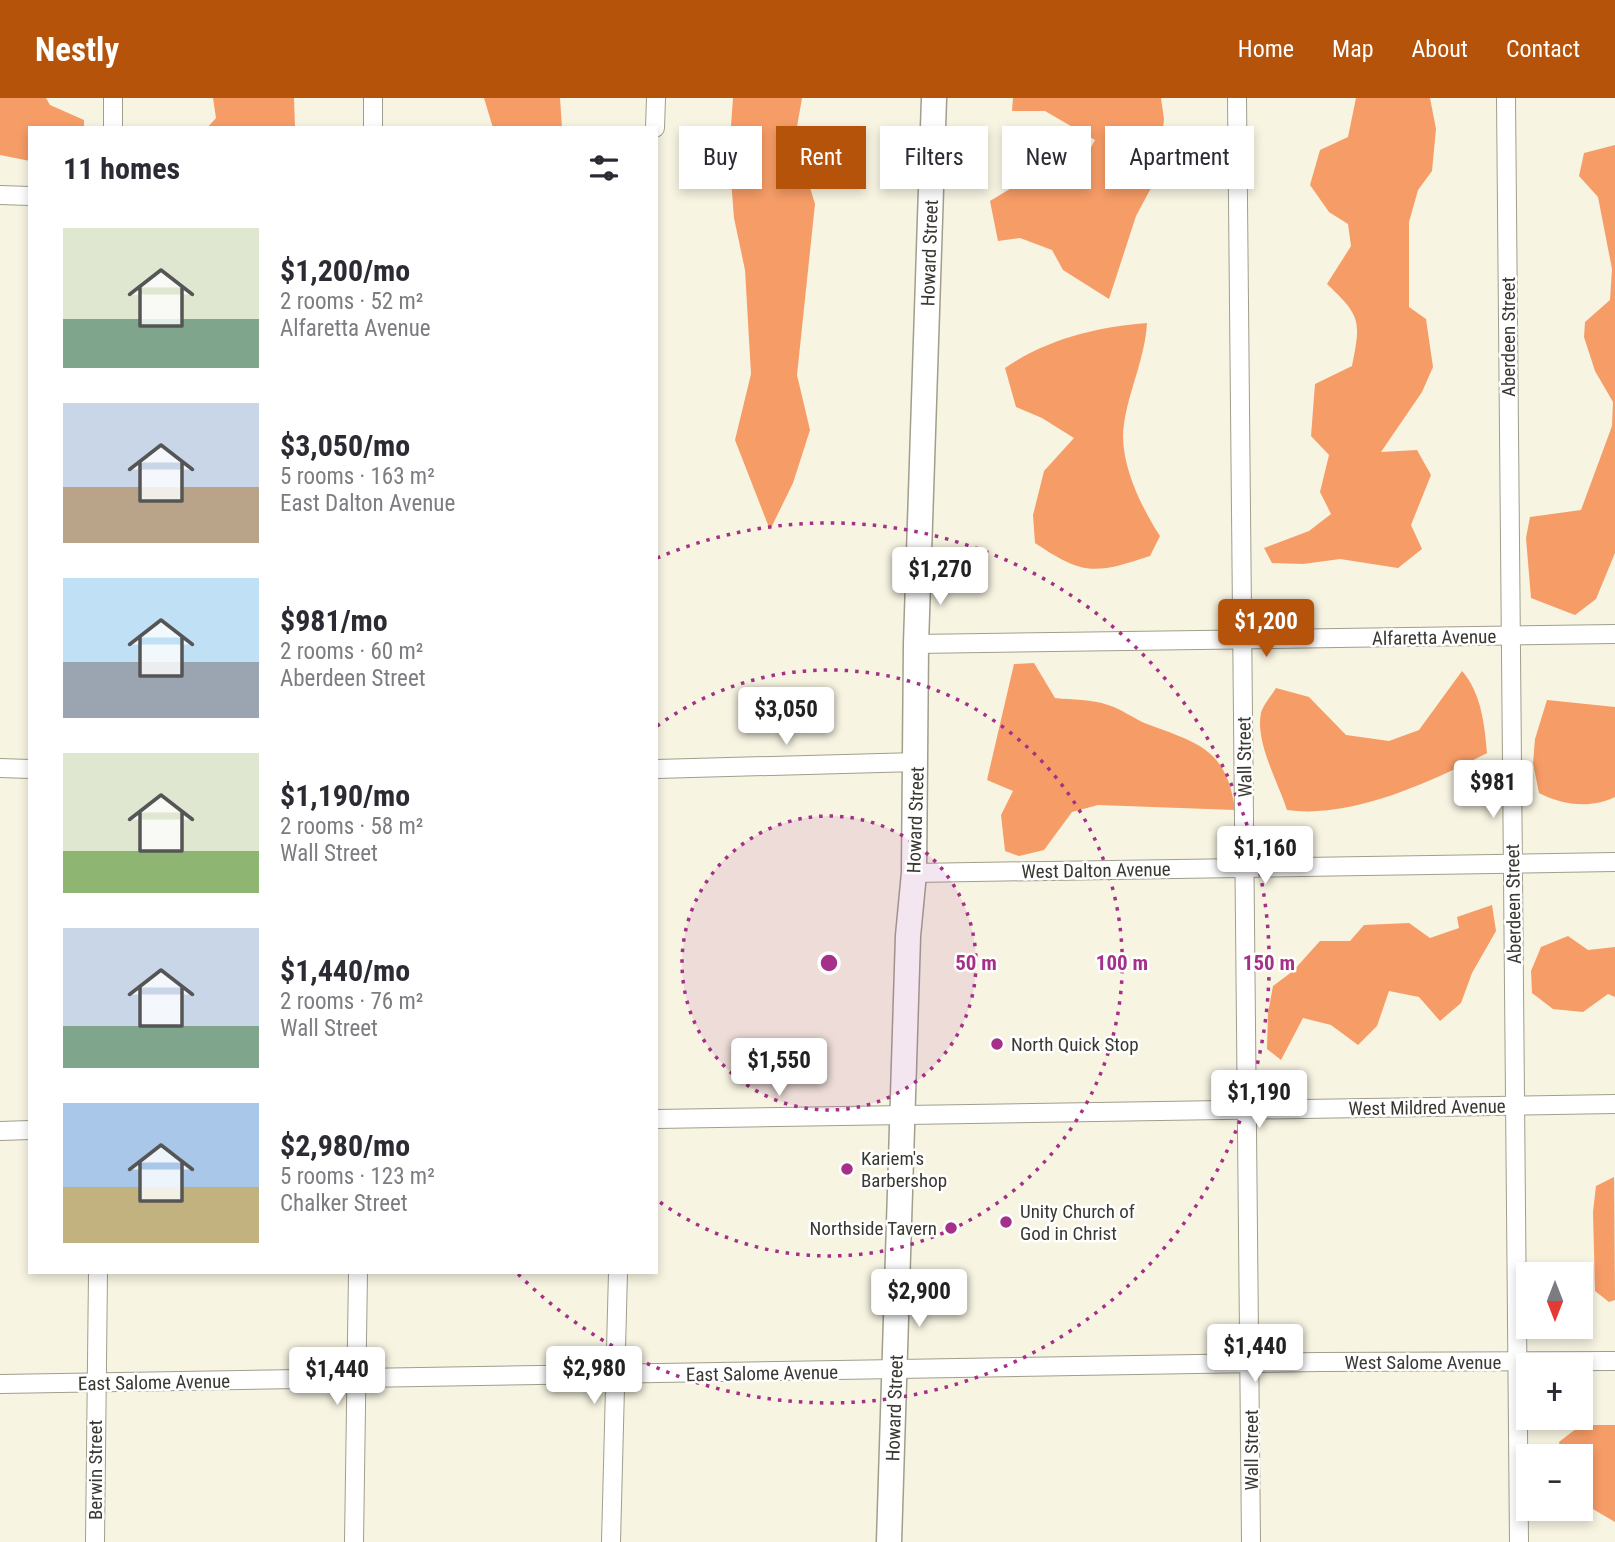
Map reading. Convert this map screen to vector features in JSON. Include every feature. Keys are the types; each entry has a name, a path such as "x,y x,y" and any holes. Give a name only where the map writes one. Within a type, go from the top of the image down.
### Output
{"main road":[{"name":"Howard Street","path":"890,1542 908,936 914,873 916,644 934,98"}],"street":[{"path":"113,98 113,126"},
{"path":"373,98 373,126"},
{"path":"655,126 656,98"},
{"name":"Wall Street","path":"1237,98 1251,1542"},
{"name":"Aberdeen Street","path":"1506,98 1519,1353"},
{"path":"0,195 28,196"},
{"name":"Alfaretta Avenue","path":"916,644 1615,634"},
{"path":"658,769 917,762"},
{"path":"0,768 28,769"},
{"name":"West Dalton Avenue","path":"914,873 1615,862"},
{"name":"West Mildred Avenue","path":"658,1119 1615,1104"},
{"path":"0,1130 28,1130"},
{"name":"Berwin Street","path":"95,1542 98,1274"},
{"path":"354,1542 358,1274"},
{"path":"611,1542 618,1274"},
{"name":"West Salome Avenue","path":"895,1369 1516,1361"},
{"name":"West Salome Avenue","path":"1593,1361 1615,1361"},
{"name":"East Salome Avenue","path":"0,1384 614,1376 895,1369"},
{"name":"Aberdeen Street","path":"1519,1430 1519,1542"}],"shaded area":[{"path":"0,98 46,98 50,105 84,120 84,126 28,126 28,161 0,155"},
{"path":"213,98 294,98 295,126 209,126 216,118"},
{"path":"484,98 560,98 562,126 492,126"},
{"path":"733,98 802,98 797,126 776,126 776,189 810,189 815,204 797,375 810,430 793,483 770,530 735,440 751,374 745,270 734,218 732,189 762,189 762,126 731,126"},
{"path":"1013,98 1161,98 1163,126 1105,126 1105,189 1150,189 1136,216 1109,299 1063,270 1052,250 1020,238 998,241 990,201 1010,189 1091,189 1091,147 1095,140 1091,138 1091,126 1071,126 1045,111 1012,111"},
{"path":"1356,98 1430,98 1436,129 1432,171 1418,190 1409,222 1409,307 1426,319 1433,367 1422,392 1381,452 1417,450 1431,475 1411,525 1422,549 1398,568 1340,559 1303,564 1272,563 1264,548 1309,531 1331,514 1320,492 1329,455 1311,436 1315,384 1352,366 1357,329 1356,320 1347,304 1327,284 1351,246 1348,224 1329,212 1310,185 1320,150 1348,137"},
{"path":"1615,145 1615,553 1596,599 1575,615 1531,598 1526,538 1530,517 1581,510 1612,426 1613,402 1595,371 1584,337 1585,322 1610,300 1612,269 1598,197 1579,176 1584,153"},
{"path":"1147,323 1143,349 1126,411 1123,438 1124,453 1133,483 1160,536 1150,556 1102,568 1078,566 1035,543 1033,515 1044,471 1074,438 1042,418 1016,407 1005,368 1038,349 1073,336"},
{"path":"1034,663 1055,698 1095,702 1113,707 1195,743 1207,751 1225,774 1235,810 1098,805 1072,812 1044,850 1019,856 1005,851 1001,815 1013,791 987,780 1014,664"},
{"path":"1462,671 1478,699 1487,753 1416,786 1364,804 1312,811 1287,810 1261,736 1261,713 1276,688 1309,697 1346,735 1389,741 1419,730"},
{"path":"1547,700 1615,707 1615,797 1596,803 1576,804 1539,793 1533,763 1535,739"},
{"path":"1492,905 1496,931 1472,973 1461,1003 1440,1021 1419,997 1389,991 1377,1026 1358,1045 1331,1025 1303,1018 1281,1060 1267,1049 1268,1013 1273,986 1293,971 1320,941 1350,941 1364,925 1409,923 1430,938 1459,928 1457,917"},
{"path":"1568,936 1588,950 1615,947 1615,997 1608,994 1583,1012 1553,1009 1532,993 1531,971 1541,947"},
{"path":"1614,1177 1615,1300 1609,1302 1595,1291 1593,1212 1596,1186"},
{"path":"1593,1425 1615,1425 1615,1522 1593,1509 1593,1444 1559,1442 1575,1430 1593,1430"}],"place":[{"name":"North Quick Stop","path":"997,1044"},
{"name":"Kariem's Barbershop","path":"847,1169"},
{"name":"Unity Church of God in Christ","path":"1006,1222"},
{"name":"Northside Tavern","path":"951,1228"}]}
